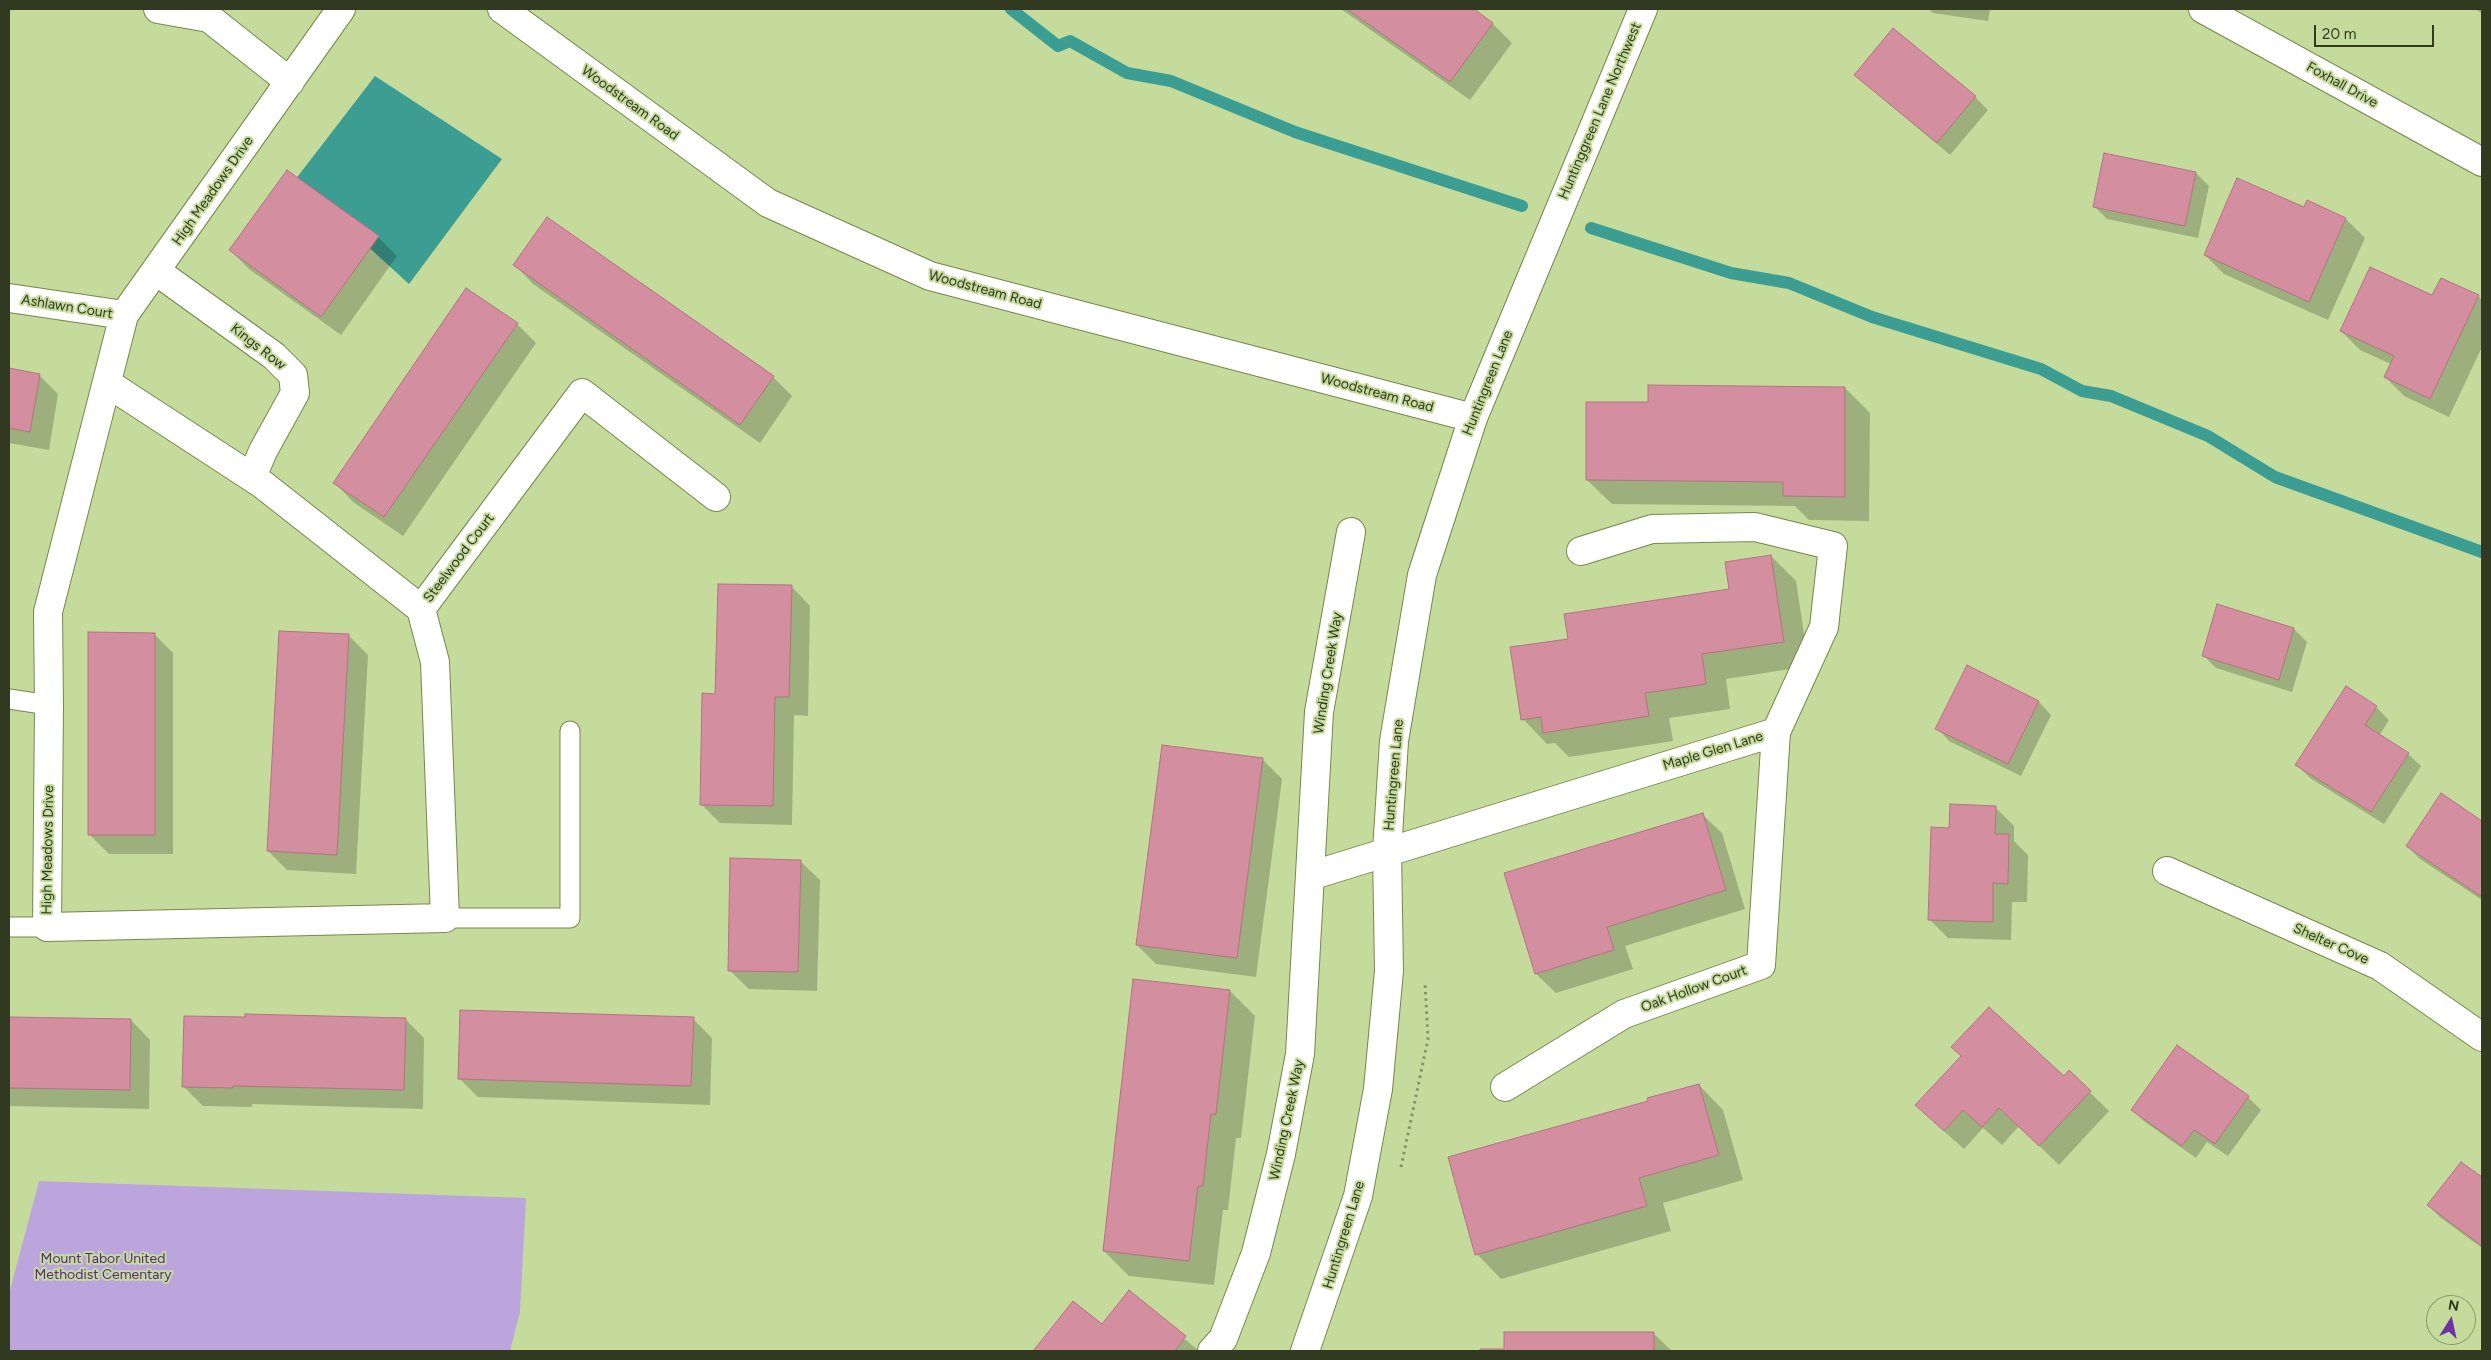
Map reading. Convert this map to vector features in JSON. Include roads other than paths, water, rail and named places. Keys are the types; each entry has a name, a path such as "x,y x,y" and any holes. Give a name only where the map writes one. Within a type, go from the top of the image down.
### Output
{"street":[{"path":"158,9 209,18 290,82"},
{"name":"High Meadows Drive","path":"341,9 124,315 48,612 50,706 47,927 445,918"},
{"name":"Woodstream Road","path":"502,9 768,203 930,276 1472,418"},
{"name":"Huntinggreen Lane Northwest","path":"1557,214 1643,9"},
{"name":"Foxhall Drive","path":"2203,9 2482,162"},
{"name":"Huntingreen Lane","path":"1305,1351 1358,1196 1378,1089 1389,971 1387,851 1394,741 1422,575 1472,418 1557,214"},
{"name":"Kings Row","path":"156,271 274,356 293,375 295,393 252,477"},
{"name":"Ashlawn Court","path":"9,298 124,315"},
{"path":"107,383 252,477 421,609"},
{"name":"Steelwood Court","path":"445,918 435,662 421,609 582,393 716,497"},
{"name":"Maple Glen Lane","path":"1387,851 1776,732 1824,627 1833,546 1755,527 1652,528 1582,550"},
{"name":"Winding Creek Way","path":"1212,1351 1223,1339 1256,1253 1281,1154 1300,1054 1319,712 1351,532"},
{"name":"Oak Hollow Court","path":"1505,1087 1624,1014 1761,965 1776,732"},
{"path":"1310,876 1387,851"},
{"name":"Shelter Cove","path":"2168,871 2380,966 2482,1037"}],"lane":[{"path":"9,699 50,706"},
{"path":"445,918 570,918 570,731"},
{"path":"9,927 47,927"}],"water":[{"path":"375,76 502,159 409,284 295,180"}],"waterway":[{"path":"1011,9 1058,46 1070,41 1127,73 1171,81 1295,132 1522,206"},
{"path":"1591,228 1731,273 1789,283 1872,317 2041,369 2082,391 2111,396 2208,436 2275,477 2482,552"}],"park label":[{"name":"Mount Tabor United Methodist Cementary","path":"103,1268"}]}
